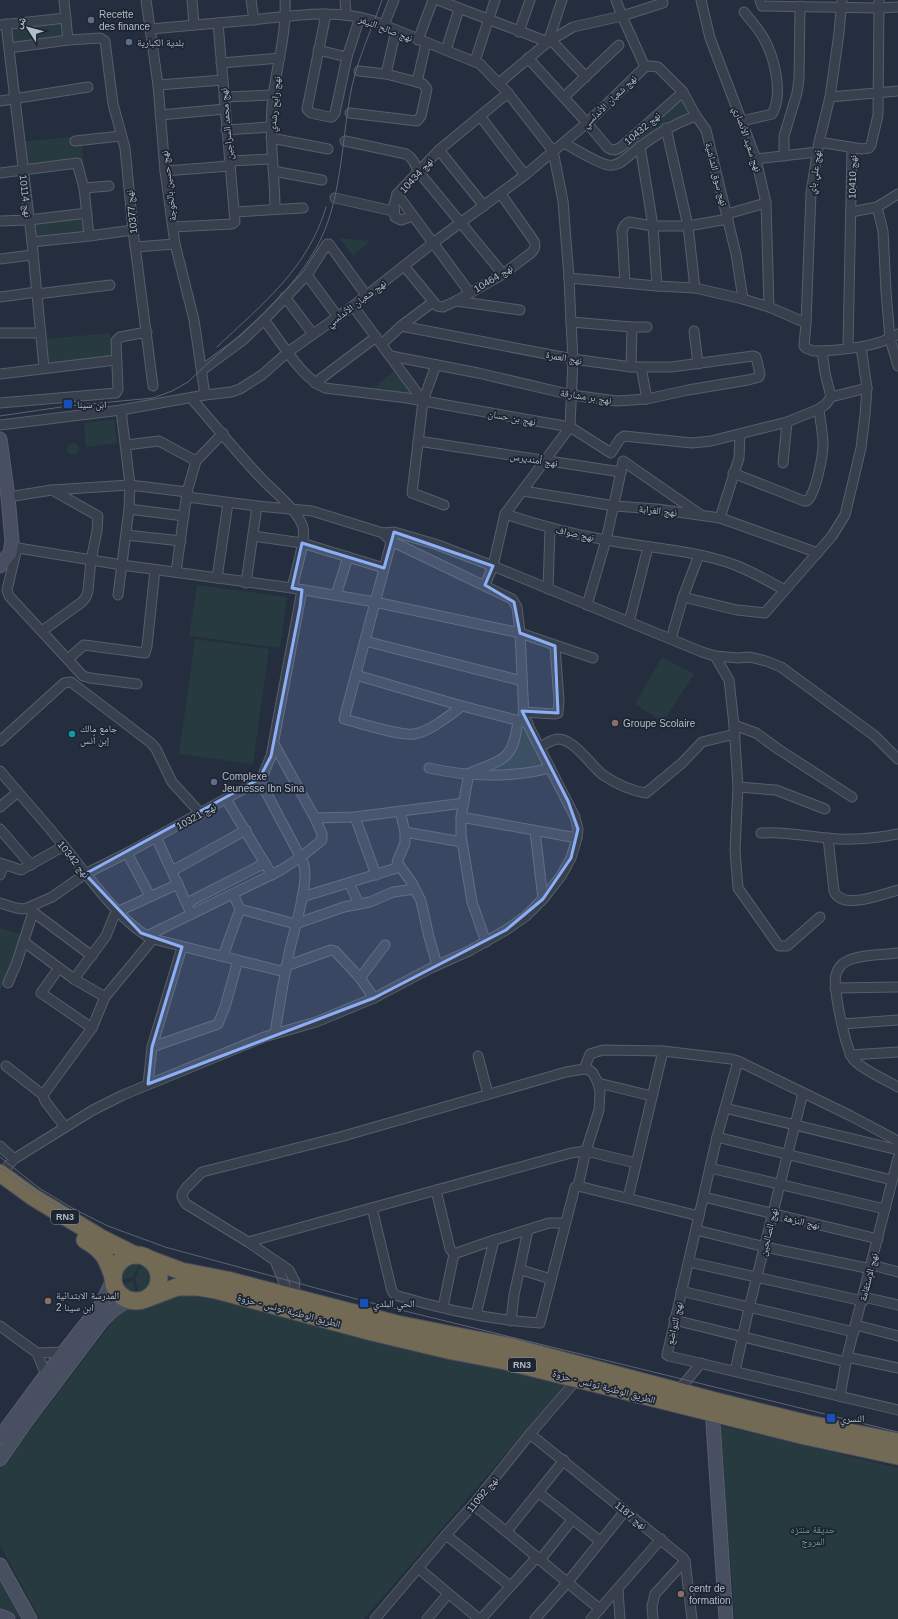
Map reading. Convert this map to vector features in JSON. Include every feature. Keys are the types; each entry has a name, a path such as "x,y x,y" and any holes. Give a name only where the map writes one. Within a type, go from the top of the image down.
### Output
{"highway":[{"name":"الطريق الوطنية تونس - حزوة","path":"0,1177 114,1246 181,1271 227,1280 372,1332 452,1351 678,1390 714,1408"},
{"name":"RN3","path":"0,1177 46,1218 100,1250 109,1264 115,1289 121,1296 128,1300 138,1301 148,1298"},
{"path":"113,1279 117,1264 128,1257 142,1257 155,1264 158,1271 158,1287 148,1298"},
{"name":"الطريق الوطنية تونس - حزوة","path":"148,1298 177,1286 198,1287 288,1303"},
{"name":"الطريق الوطنية تونس - حزوة","path":"582,1373 714,1408 805,1436 898,1452"}],"street":[{"path":"9,48 68,40 64,0"},
{"name":"نهج حسين بالخوجة","path":"146,0 158,85 165,171 175,244 194,320 205,395"},
{"path":"192,0 194,25"},
{"path":"251,0 254,20"},
{"name":"نهج رابح رشدي","path":"275,209 271,127 273,95 286,16 285,0"},
{"path":"345,0 346,14"},
{"path":"384,25 394,0"},
{"path":"417,82 422,41 433,0"},
{"path":"438,0 519,32 549,41 586,77"},
{"path":"476,61 495,0"},
{"path":"519,32 530,0"},
{"path":"549,41 562,0"},
{"path":"616,0 645,67"},
{"name":"نهج سعيد الأنصاري","path":"701,0 710,38 756,159 766,203 769,307"},
{"path":"499,83 549,41 573,27 622,16 663,3"},
{"path":"761,3 800,6 842,3 879,4 898,7"},
{"name":"نهج علي باي","path":"822,351 808,350 804,346 811,193 817,152 830,97 842,3"},
{"name":"نهج 10410","path":"848,348 852,148 868,149 871,145 877,124 879,4"},
{"path":"784,156 784,136 799,79 800,6"},
{"path":"446,50 459,9"},
{"path":"742,121 772,114 775,107 778,90 776,72 762,36 744,12"},
{"path":"326,14 307,109 311,114 332,117 335,113 347,57 360,16"},
{"name":"نهج صالح النيفر","path":"151,29 286,16 326,14 360,16 476,61 485,68 508,93 553,151"},
{"path":"3,24 66,18"},
{"name":"نهج محمد السراجين","path":"173,227 232,224 235,222 218,23"},
{"name":"نهج 10114","path":"3,24 9,48 16,100 44,368"},
{"path":"386,74 396,30"},
{"name":"نهج 10377","path":"68,40 100,38 105,42 114,104 125,148 133,230 153,386"},
{"path":"564,97 619,45"},
{"path":"318,50 347,57"},
{"path":"221,62 280,58"},
{"name":"نهج 10432","path":"528,58 608,148 614,150 683,92"},
{"name":"نهج شعبان الأندلسي","path":"0,425 121,410 205,395 231,392 240,389 262,375 288,352 353,306 433,243 526,175 587,123 645,67 651,66 658,68 683,92"},
{"path":"350,113 417,121 421,116 427,89 423,84 417,82 386,74 359,71"},
{"path":"158,85 222,80"},
{"path":"0,101 16,100 88,87"},
{"path":"830,97 898,91"},
{"name":"نهج سوق الشاشية","path":"683,92 696,116 706,130 736,254 744,299"},
{"name":"نهج 10434","path":"470,293 397,194 438,150 508,93"},
{"path":"224,97 273,95"},
{"path":"160,115 225,109"},
{"path":"480,116 526,175"},
{"path":"564,143 609,165 621,163 640,146 666,128 696,116"},
{"path":"226,130 271,127"},
{"path":"666,128 688,226 696,288"},
{"path":"75,141 121,136"},
{"path":"271,138 328,149"},
{"path":"345,141 406,154 413,160 418,172 460,224 503,274"},
{"path":"819,142 852,148"},
{"path":"640,146 654,226 657,286"},
{"path":"438,150 484,206"},
{"path":"485,585 493,566 505,514 570,427 573,359 569,278 563,200 553,151"},
{"path":"756,159 817,152"},
{"path":"165,171 272,159"},
{"path":"0,173 77,163 84,188 89,236"},
{"path":"273,171 322,180"},
{"path":"84,188 109,186"},
{"path":"397,194 393,211 395,218 398,220 413,216"},
{"name":"نهج 10464","path":"433,302 440,307 448,306 503,274 535,249 536,245 501,194"},
{"path":"851,212 877,207 898,194"},
{"path":"335,198 393,211"},
{"path":"626,283 622,232 624,225 630,222 654,226 688,226 727,217 766,203"},
{"path":"877,207 883,230 890,339 898,366"},
{"path":"234,212 303,208"},
{"path":"0,221 29,220 87,213"},
{"path":"32,242 133,230"},
{"path":"135,247 175,244"},
{"path":"202,370 243,340 264,320 307,275 326,245 329,244 366,295"},
{"path":"0,260 32,255"},
{"path":"315,383 401,326 433,302 404,266"},
{"path":"307,275 338,317"},
{"path":"569,278 696,288 744,299 806,322"},
{"path":"0,297 110,285"},
{"path":"285,297 313,334"},
{"path":"456,301 520,310"},
{"path":"353,306 423,401"},
{"name":"نهج بن حسان","path":"264,320 288,352 315,383 325,388 423,401 570,427 623,461"},
{"path":"571,322 646,327"},
{"name":"نهج العمرة","path":"401,326 573,359 631,367 660,368 753,356"},
{"path":"631,367 632,327"},
{"path":"694,331 698,364"},
{"path":"0,403 116,393 118,391 116,360 117,339 120,337 147,332"},
{"path":"0,333 41,333"},
{"path":"831,397 825,373 822,351 862,347 890,339 898,334"},
{"path":"683,597 737,610 762,614 768,611 784,590 832,536 845,515 861,448 867,388 862,347"},
{"name":"نهج بر مشارقة","path":"391,356 572,395 617,401 647,399 688,390 748,380 759,376 760,374 756,357 753,356"},
{"path":"0,374 116,360"},
{"path":"436,365 423,401 412,493 444,505"},
{"path":"641,367 647,399"},
{"path":"611,453 620,439 624,436 692,443 711,441 740,434 787,422 819,409 826,404 831,397 867,388"},
{"path":"191,398 261,478 300,519 303,528 302,543 292,588"},
{"path":"733,473 807,501 811,496 819,469 823,446 819,409"},
{"path":"118,595 129,509 130,485 121,410"},
{"path":"783,463 787,422"},
{"path":"720,518 738,458 740,434"},
{"path":"176,572 187,494 196,461 215,442 226,437"},
{"path":"0,439 5,491 14,548 7,593 82,674 87,677 137,684"},
{"path":"126,445 159,441 196,461"},
{"name":"نهج أمنديرس","path":"418,441 621,472"},
{"path":"587,605 606,540 623,461 701,515"},
{"path":"5,491 52,490 130,485 187,494 228,503 312,511 383,533 394,532 435,544 715,656 750,658 766,661 781,667 869,732 898,759"},
{"path":"42,631 82,602 86,597 97,531 98,516 52,490"},
{"name":"نهج الغرابة","path":"523,491 614,506 657,509 720,518 818,553"},
{"path":"217,578 228,503"},
{"path":"246,583 257,506"},
{"path":"129,509 184,516"},
{"name":"نهج صواف","path":"505,514 550,528 606,540 700,555 752,572 784,590"},
{"path":"548,589 550,528"},
{"path":"394,532 374,602 344,719 392,731 412,734 420,732 441,721 462,706"},
{"path":"0,1177 14,1158 92,1110 148,1084 275,1033 316,1022 374,998 437,965 486,942 526,916 552,888 571,858 578,830 575,817 523,712 520,633 517,607 508,597 391,541 383,533"},
{"path":"126,535 181,541"},
{"path":"253,536 302,543 384,568"},
{"path":"629,622 648,547"},
{"path":"14,548 155,570 292,588 374,602 520,633 593,658"},
{"path":"0,566 14,548"},
{"path":"671,638 683,597 700,555"},
{"path":"336,595 348,557"},
{"path":"68,659 84,645 145,653 147,648 155,570"},
{"name":"نهج 10321","path":"30,910 85,874 201,814 259,779 268,766 274,744 302,590"},
{"path":"365,641 522,681"},
{"path":"523,712 558,713 559,701 555,646"},
{"path":"715,656 729,680 735,729 738,787 735,850 738,888 779,946 787,946 820,916"},
{"path":"356,676 528,723"},
{"path":"0,741 64,683 71,682 151,743 172,782 201,814"},
{"path":"468,773 492,764 508,755 513,745 518,721"},
{"path":"540,747 558,739 565,741 579,751 602,774 611,780 639,792 646,793 682,763 702,742 735,729 756,733 852,797"},
{"path":"43,1095 92,1028 105,997 150,938 192,914 272,875 301,857 323,838 315,818 274,744"},
{"path":"429,768 445,772 524,774 550,768"},
{"name":"نهج 10342","path":"0,771 64,846 85,874 131,924 150,938"},
{"path":"468,773 461,817 462,842 472,902 486,942"},
{"path":"259,779 301,857 305,866 306,875 286,969 275,1033"},
{"path":"738,787 776,790 825,809"},
{"path":"0,807 18,792"},
{"path":"226,799 272,875"},
{"path":"315,818 355,816 464,803"},
{"path":"400,811 405,846 397,861 421,901 437,965"},
{"path":"355,816 376,875"},
{"path":"461,817 577,838"},
{"path":"0,829 31,865"},
{"path":"172,871 246,830"},
{"path":"535,831 543,899"},
{"path":"404,832 462,842"},
{"path":"761,833 776,832 828,838 867,840 898,834"},
{"path":"156,837 192,914"},
{"path":"828,838 834,891 839,897 854,902 898,890"},
{"path":"0,875 2,864 19,870 31,865 64,846"},
{"path":"127,853 150,896"},
{"path":"187,903 265,863"},
{"path":"302,897 400,867"},
{"path":"349,883 359,904"},
{"path":"74,979 107,934 114,916 119,911 178,884"},
{"path":"240,909 295,924 344,907 370,902 394,892 415,889"},
{"path":"223,956 240,909 233,894"},
{"path":"0,903 16,908 30,910 92,956"},
{"path":"8,983 18,962 24,942 30,910"},
{"path":"150,938 238,960 286,969 333,950 338,952 360,978 374,998"},
{"path":"24,942 74,979 105,997"},
{"path":"360,978 386,945"},
{"path":"148,1084 152,1047 182,947"},
{"path":"897,1085 859,1064 850,1054 835,988 835,975 846,961 856,958 898,954"},
{"path":"152,1047 218,1024 226,1007 238,960"},
{"path":"59,968 41,993 92,1028"},
{"path":"835,988 898,987"},
{"path":"842,1024 898,1020"},
{"path":"628,1198 663,1050"},
{"path":"584,1069 590,1054 596,1051 663,1050 738,1061 898,1141"},
{"path":"850,1054 898,1052"},
{"path":"478,1056 488,1094"},
{"name":"نهج التواضع","path":"738,1061 717,1137 667,1355 898,1410"},
{"path":"6,1066 43,1095 45,1101 65,1127"},
{"path":"288,1303 295,1282 292,1274 282,1265 248,1242 183,1201 182,1194 199,1174 340,1137 566,1072 584,1069 593,1074 598,1083 600,1092 599,1110 565,1223 540,1323 511,1321 476,1315 395,1295 392,1291 372,1208"},
{"path":"598,1083 652,1096"},
{"name":"نهج الصالحين","path":"735,1371 756,1278 803,1093"},
{"path":"725,1108 898,1150"},
{"path":"717,1137 788,1156 892,1180"},
{"path":"0,1146 14,1158"},
{"path":"248,1242 571,1153 586,1152 636,1163"},
{"name":"نهج الإستقامة","path":"840,1396 847,1360 898,1158"},
{"path":"710,1168 885,1209"},
{"path":"576,1188 628,1198 699,1216"},
{"path":"436,1190 450,1249 454,1254"},
{"name":"نهج النزهة","path":"704,1197 878,1239"},
{"path":"454,1254 549,1223 565,1223"},
{"path":"511,1321 514,1295 528,1230"},
{"path":"696,1230 765,1247 898,1272"},
{"path":"476,1315 494,1240"},
{"path":"443,1307 454,1254"},
{"path":"689,1262 756,1278 898,1305"},
{"path":"520,1270 551,1279"},
{"path":"0,1437 101,1305 113,1279"},
{"path":"681,1291 749,1308 898,1336"},
{"path":"0,1459 102,1320 113,1310 128,1300"},
{"path":"674,1320 847,1360 898,1368"},
{"path":"0,1326 37,1353 46,1375"},
{"path":"37,1353 64,1352"},
{"path":"678,1390 701,1363"},
{"name":"نهج 11092","path":"375,1619 473,1505 530,1434 582,1373"},
{"path":"714,1408 726,1619"},
{"name":"نهج 1187","path":"530,1434 661,1539 685,1561"},
{"path":"507,1531 564,1460"},
{"path":"539,1493 600,1541"},
{"path":"473,1505 507,1531 567,1583 600,1609"},
{"path":"535,1619 567,1583 625,1511"},
{"path":"418,1568 480,1619 572,1520"},
{"path":"446,1535 510,1586"},
{"path":"591,1619 618,1590 661,1539"},
{"path":"653,1619 652,1606 655,1594 685,1561"},
{"path":"685,1561 692,1619"},
{"path":"0,1565 30,1619"},
{"path":"618,1590 620,1619"},
{"path":"427,1619 448,1594"},
{"path":"0,1616 8,1619"}],"highlighted area":[{"path":"394,532 493,566 485,585 514,602 520,633 555,646 558,713 522,711 568,801 578,829 571,858 543,899 506,930 374,998 148,1084 152,1047 182,947 141,933 85,874 259,779 271,756 300,607 302,590 292,588 302,543 384,568"}],"green space":[{"path":"71,20 74,43 8,51 5,28"},
{"path":"683,95 687,103 687,113 664,123 618,160 615,160 614,155"},
{"path":"81,136 84,167 21,173 18,142"},
{"path":"91,209 94,239 29,246 26,215"},
{"path":"339,238 370,241 353,256"},
{"path":"110,333 115,357 49,364 46,339"},
{"path":"397,368 416,395 372,390"},
{"path":"114,420 117,443 86,447 84,423"},
{"path":"71,443 75,443 79,449 75,455 71,455 67,451 67,447"},
{"path":"197,585 287,597 280,648 189,636"},
{"path":"195,639 269,649 253,764 179,754"},
{"path":"662,657 694,674 663,722 635,704"},
{"path":"522,727 535,746 543,765 526,769 494,769 508,761 514,750"},
{"path":"0,928 24,935 0,992"},
{"path":"132,1262 140,1263 133,1277 118,1281 121,1269 125,1265"},
{"path":"142,1264 148,1272 150,1280 143,1291 139,1294 135,1278"},
{"path":"133,1281 136,1294 125,1292 119,1285"},
{"path":"189,1289 566,1381 557,1394 364,1619 40,1619 0,1545 0,1469 121,1311"},
{"name":"حديقة منتزه المروج","path":"719,1425 898,1468 898,1619 735,1619"},
{"path":"0,1580 21,1619 0,1610"}],"tram line":[{"path":"0,416 68,406 153,398 172,391 188,382 256,320 289,287 315,250 324,232 331,212 340,170 352,86 362,53 382,0"},
{"path":"217,347 282,284 308,249 318,229 326,207"},
{"path":"0,1157 39,1188 74,1209 108,1226 165,1247 360,1300 898,1432"},
{"path":"0,1168 42,1197 85,1221"}],"place":[{"name":"Recette des finance","path":"91,20"},
{"name":"بلدية الكبارية","path":"129,42"},
{"name":"ابن سينا","path":"68,404"},
{"name":"Groupe Scolaire","path":"615,723"},
{"name":"جامع مالك إبن أنس","path":"72,734"},
{"name":"Complexe Jeunesse Ibn Sina","path":"214,782"},
{"name":"المدرسة الابتدائية ابن سينا 2","path":"48,1301"},
{"name":"الحي البلدي","path":"364,1303"},
{"name":"النسري","path":"831,1418"},
{"name":"centr de formation","path":"681,1594"}]}
